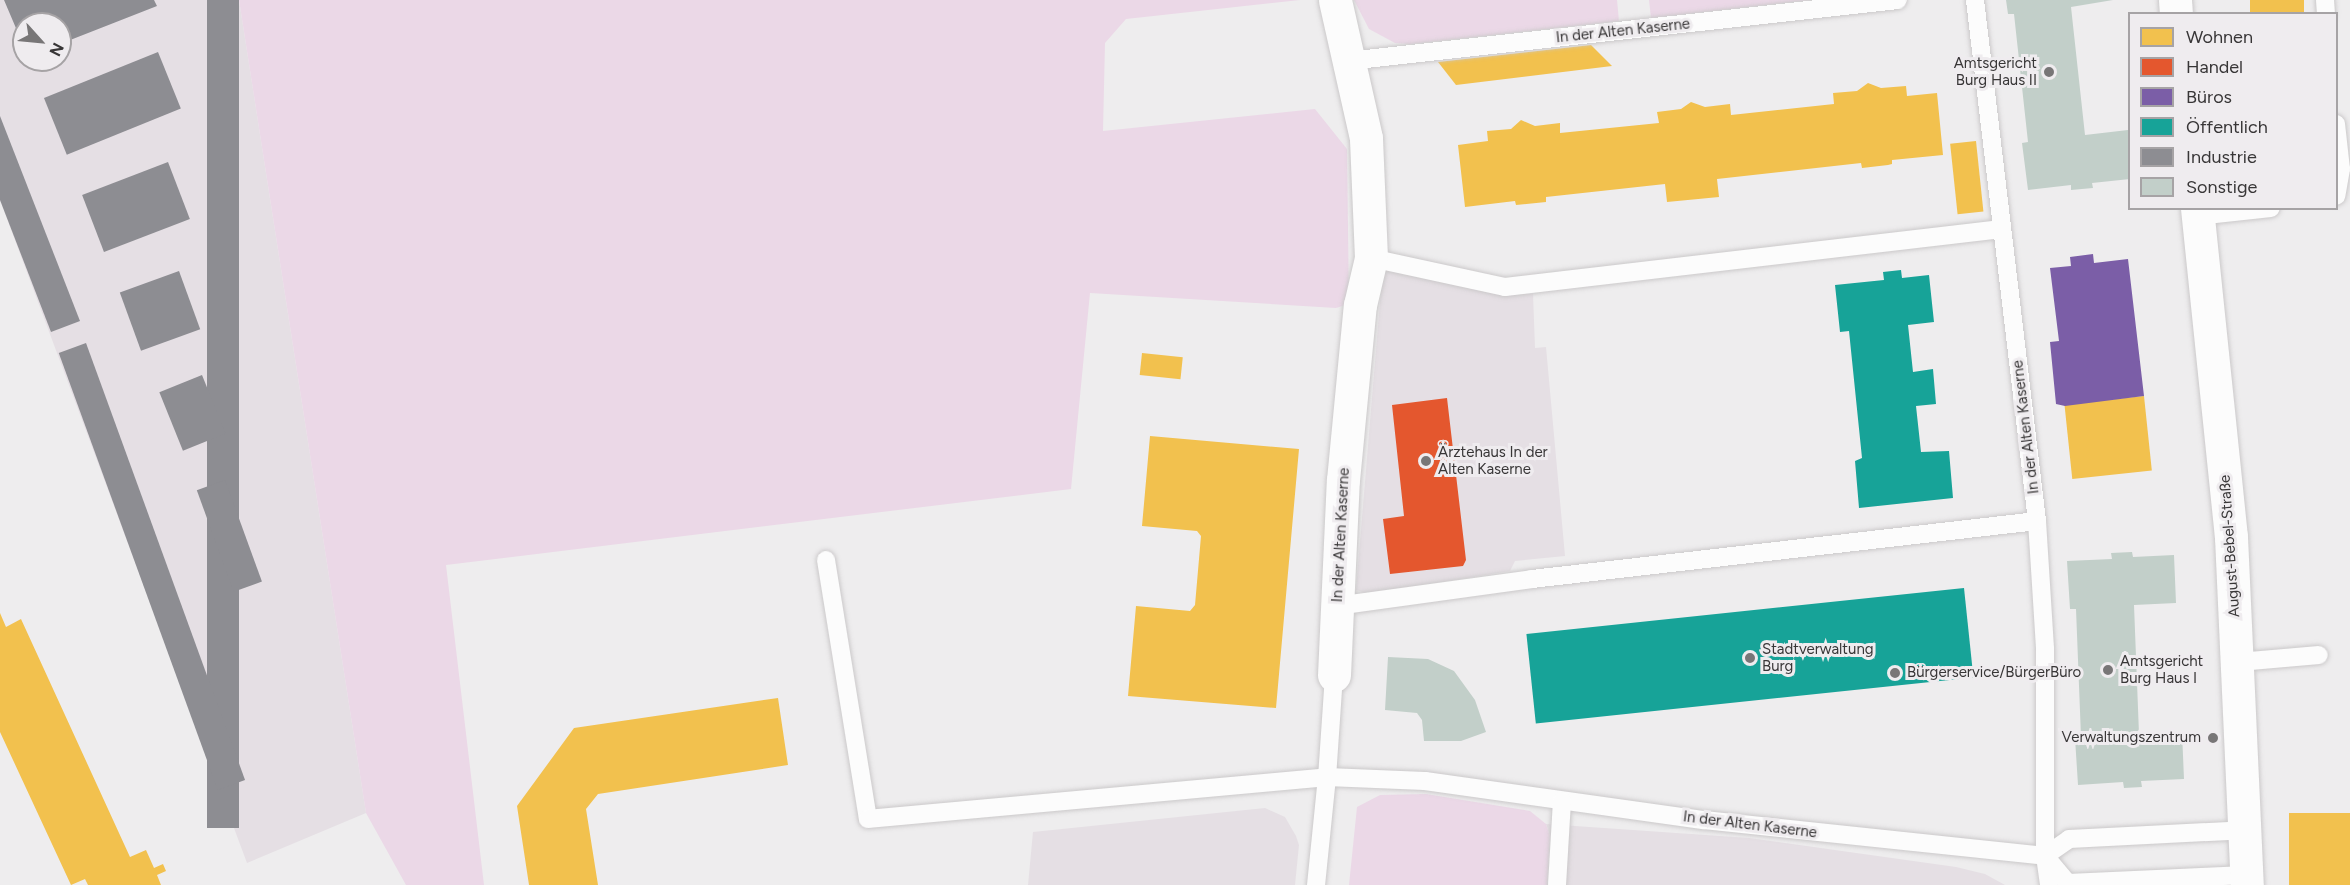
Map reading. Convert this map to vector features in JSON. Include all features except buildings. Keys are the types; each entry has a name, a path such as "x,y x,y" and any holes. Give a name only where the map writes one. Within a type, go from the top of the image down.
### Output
{"street":[{"name":"In der Alten Kaserne","path":"1334,675 1336,606 1354,355 1360,305 1371,258 1366,138 1335,0"},
{"name":"August-Bebel-Straße","path":"2197,212 2231,537 2239,662 2247,880"}],"lane":[{"name":"In der Alten Kaserne","path":"1348,61 1899,0"},
{"name":"In der Alten Kaserne","path":"1976,0 2037,521 2045,649 2045,856 2049,885"},
{"path":"2338,135 2341,169 2338,188"},
{"path":"2197,212 2234,210"},
{"path":"1371,258 1504,287 2002,229"},
{"path":"1336,606 1532,579 2037,521"},
{"path":"826,560 868,819 1327,777 1316,885"},
{"path":"2239,662 2319,655"},
{"name":"In der Alten Kaserne","path":"1334,675 1327,777 1425,781 1562,801 1948,849 2045,856"},
{"path":"1557,885 1562,801"},
{"path":"2244,830 2069,838 2045,856 2068,883 2247,880"}],"shaded area":[{"path":"0,0 239,0 366,813 247,863 0,200"},
{"path":"239,0 1300,0 1126,19 1105,43 1103,131 1315,109 1347,149 1349,304 1336,308 1090,293 1071,489 446,565 484,885 406,885 366,813"},
{"path":"1354,0 1617,0 1619,21 1410,44 1395,43 1369,29"},
{"path":"1649,0 1809,0 1651,18"},
{"path":"1383,266 1492,293 1533,294 1535,348 1546,347 1565,556 1515,561 1510,571 1369,594 1356,590"},
{"path":"1426,794 1530,811 1546,824 1550,836 1547,885 1349,885 1357,807 1380,795"},
{"path":"1265,808 1285,817 1296,836 1299,845 1295,885 1028,885 1033,832"},
{"path":"1546,824 1749,838 1956,867 1985,874 2005,885 1547,885 1550,837"}],"place":[{"name":"Amtsgericht Burg Haus II","path":"2049,72"},
{"name":"Ärztehaus In der Alten Kaserne","path":"1426,461"},
{"name":"Stadtverwaltung Burg","path":"1750,658"},
{"name":"Amtsgericht Burg Haus I","path":"2108,670"},
{"name":"Bürgerservice/BürgerBüro","path":"1895,673"},
{"name":"Verwaltungszentrum","path":"2213,738"}]}
